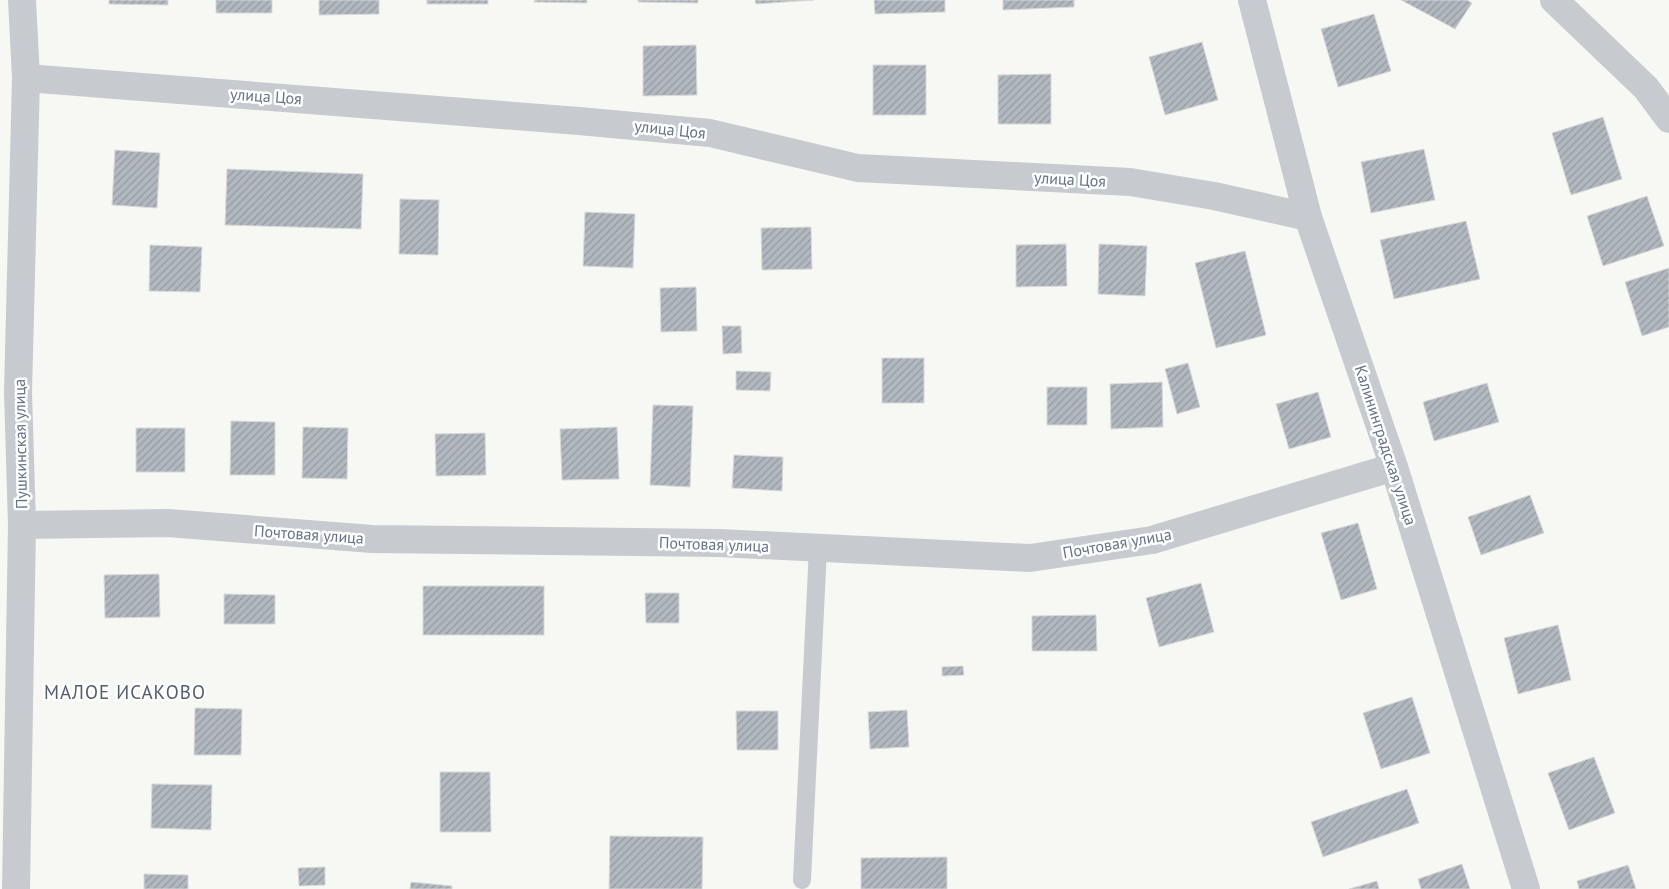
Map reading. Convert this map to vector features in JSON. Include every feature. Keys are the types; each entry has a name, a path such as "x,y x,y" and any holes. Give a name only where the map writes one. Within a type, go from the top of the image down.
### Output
{"street":[{"name":"Пушкинская улица","path":"16,889 22,525 18,392 26,78 22,0"},
{"name":"Калининградская улица","path":"1252,0 1308,217 1394,467 1526,889"},
{"path":"1554,0 1646,88 1669,119"},
{"name":"улица Цоя","path":"26,78 569,120 710,133 858,168 1130,182 1214,196 1308,217"},
{"name":"Почтовая улица","path":"22,525 168,523 372,539 718,542 1030,558 1152,540 1394,467"}],"lane":[{"path":"802,880 818,548"}],"building":[{"path":"109,0 168,0 168,5 109,4"},
{"path":"216,0 272,0 272,13 216,13"},
{"path":"319,0 379,0 379,14 319,15"},
{"path":"427,0 488,0 488,4 427,4"},
{"path":"535,0 587,0 587,3 534,2"},
{"path":"638,0 698,0 698,3 638,2"},
{"path":"755,0 814,0 756,4"},
{"path":"874,0 945,0 945,12 875,14"},
{"path":"1003,0 1074,0 1074,7 1003,10"},
{"path":"1401,0 1467,0 1472,3 1455,29"},
{"path":"1374,14 1391,71 1338,87 1321,29"},
{"path":"1202,42 1218,100 1165,115 1149,57"},
{"path":"696,45 697,95 643,96 643,46"},
{"path":"873,65 926,65 926,115 873,115"},
{"path":"1051,74 1051,124 998,124 998,75"},
{"path":"1603,117 1622,179 1571,195 1552,133"},
{"path":"1424,149 1435,200 1371,213 1361,162"},
{"path":"115,150 160,153 157,208 112,205"},
{"path":"227,169 363,174 361,229 225,225"},
{"path":"1647,196 1664,246 1603,266 1587,216"},
{"path":"400,199 439,200 438,255 399,254"},
{"path":"585,212 635,214 633,268 583,266"},
{"path":"1466,221 1480,279 1394,299 1380,240"},
{"path":"811,227 812,269 762,270 761,228"},
{"path":"1066,244 1067,286 1016,287 1016,245"},
{"path":"1099,244 1147,246 1145,296 1098,294"},
{"path":"150,245 202,247 200,292 149,291"},
{"path":"1245,251 1266,335 1216,348 1195,263"},
{"path":"1669,268 1669,327 1642,336 1625,282"},
{"path":"696,287 697,331 661,332 660,288"},
{"path":"722,326 741,326 742,353 723,354"},
{"path":"882,358 924,358 924,403 882,403"},
{"path":"1188,363 1200,407 1177,414 1165,369"},
{"path":"736,371 771,372 770,391 736,390"},
{"path":"1162,382 1163,427 1111,429 1110,384"},
{"path":"1487,383 1499,422 1434,441 1423,402"},
{"path":"1047,387 1087,387 1087,425 1047,425"},
{"path":"1318,392 1331,437 1289,449 1276,404"},
{"path":"653,405 693,406 690,487 650,485"},
{"path":"231,421 275,422 275,475 230,475"},
{"path":"303,427 348,428 347,479 302,478"},
{"path":"617,427 619,479 562,480 560,429"},
{"path":"136,428 185,428 185,472 136,472"},
{"path":"485,433 486,475 436,476 435,434"},
{"path":"734,455 783,457 782,491 732,488"},
{"path":"1530,495 1544,533 1481,555 1468,517"},
{"path":"1358,523 1377,589 1341,600 1321,533"},
{"path":"159,574 160,617 105,618 104,575"},
{"path":"1201,583 1214,632 1159,647 1146,598"},
{"path":"423,586 544,586 544,635 423,635"},
{"path":"645,593 679,593 679,623 646,623"},
{"path":"224,594 275,595 275,624 224,624"},
{"path":"1096,615 1097,651 1032,651 1032,616"},
{"path":"1558,625 1571,680 1518,694 1504,638"},
{"path":"963,666 964,675 942,676 942,667"},
{"path":"1412,697 1430,753 1381,769 1363,713"},
{"path":"195,708 242,709 241,755 194,755"},
{"path":"907,710 909,747 870,749 868,712"},
{"path":"736,711 778,711 778,750 737,750"},
{"path":"1594,757 1615,813 1569,830 1548,773"},
{"path":"440,772 490,772 491,832 440,832"},
{"path":"152,784 212,785 211,830 151,828"},
{"path":"1407,789 1419,823 1323,857 1311,822"},
{"path":"610,836 703,837 702,889 609,889"},
{"path":"947,857 947,889 861,889 861,858"},
{"path":"1462,864 1470,889 1421,889 1418,879"},
{"path":"1628,865 1636,889 1579,889 1577,881"},
{"path":"325,867 325,885 299,886 298,868"},
{"path":"144,874 188,875 188,889 144,889"},
{"path":"1377,881 1379,889 1349,889"},
{"path":"411,882 452,886 452,889 410,889"}],"district":[{"name":"МАЛОЕ ИСАКОВО","path":"125,692"}]}
